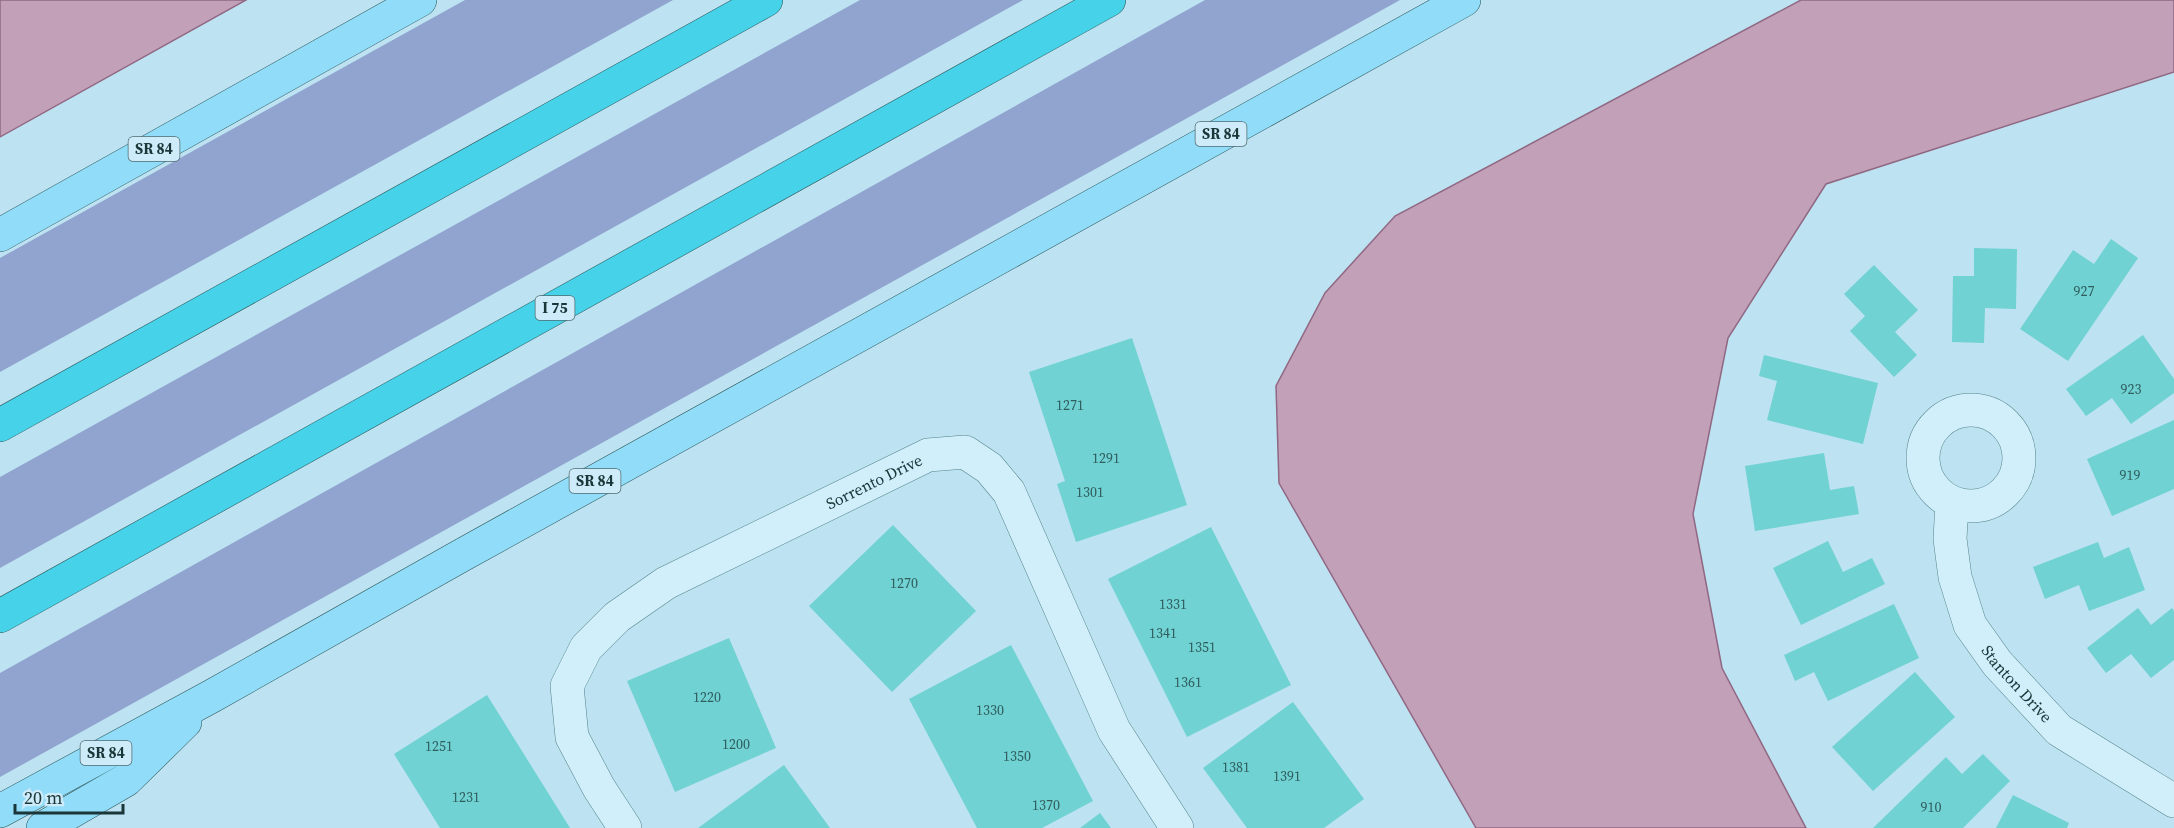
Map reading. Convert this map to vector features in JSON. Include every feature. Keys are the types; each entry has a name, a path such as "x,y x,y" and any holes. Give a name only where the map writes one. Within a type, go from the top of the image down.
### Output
{"highway":[{"path":"0,425 766,0"},
{"name":"I 75","path":"0,616 1109,0"}],"main road":[{"name":"SR 84","path":"0,235 420,0"},
{"name":"SR 84","path":"0,811 212,696 803,365 1464,0"},
{"path":"43,828 126,780 212,696"}],"street":[{"name":"Sorrento Drive","path":"625,828 599,788 572,737 567,686 586,648 617,617 666,584 928,455 964,452 989,468 1009,492 1114,730 1177,828"},
{"name":"Stanton Drive","path":"1952,503 1950,539 1955,577 1970,624 1997,663 2059,730 2174,801"}],"shaded area":[{"path":"0,0 246,0 0,137"},
{"path":"465,0 673,0 0,372 0,258"},
{"path":"860,0 1023,0 0,568 0,477"},
{"path":"1205,0 1400,0 0,777 0,673"},
{"path":"1801,0 2174,0 2174,72 1826,184 1728,338 1693,514 1722,668 1806,828 1476,828 1279,483 1276,386 1325,293 1395,216"}],"building":[{"path":"2111,239 2138,258 2068,361 2020,329 2073,250 2094,264"},
{"path":"1974,248 2017,249 2016,309 1985,308 1984,343 1952,342 1953,276 1974,276"},
{"path":"1874,265 1918,310 1895,332 1917,355 1894,377 1850,331 1865,316 1844,294"},
{"path":"2143,335 2174,379 2174,393 2131,424 2112,398 2086,416 2066,389"},
{"path":"1132,338 1187,505 1076,542 1057,484 1065,481 1029,372"},
{"path":"1764,355 1878,383 1863,444 1767,420 1777,381 1759,376"},
{"path":"2174,420 2174,489 2112,516 2087,459"},
{"path":"1824,453 1830,490 1854,486 1859,514 1755,531 1745,466"},
{"path":"893,525 976,611 892,692 809,606"},
{"path":"1211,527 1291,685 1187,737 1108,579"},
{"path":"1828,541 1843,572 1872,558 1885,584 1801,625 1773,568"},
{"path":"2098,542 2104,558 2129,547 2145,590 2089,611 2079,585 2045,599 2033,567"},
{"path":"1894,604 1919,658 1828,701 1814,672 1795,681 1784,655"},
{"path":"2138,608 2151,625 2172,608 2174,611 2174,660 2151,678 2131,654 2106,673 2087,648"},
{"path":"729,638 776,748 675,792 627,681"},
{"path":"1011,645 1093,801 1042,828 977,828 909,699"},
{"path":"1915,672 1955,717 1873,791 1832,747"},
{"path":"487,695 570,828 440,828 394,754"},
{"path":"1293,702 1364,799 1324,828 1247,828 1203,768"},
{"path":"1983,754 2010,781 1963,828 1873,828 1946,757 1962,774"},
{"path":"784,765 830,828 698,828"},
{"path":"2013,795 2069,823 2067,828 1996,828"},
{"path":"1100,813 1111,828 1080,828"}]}
